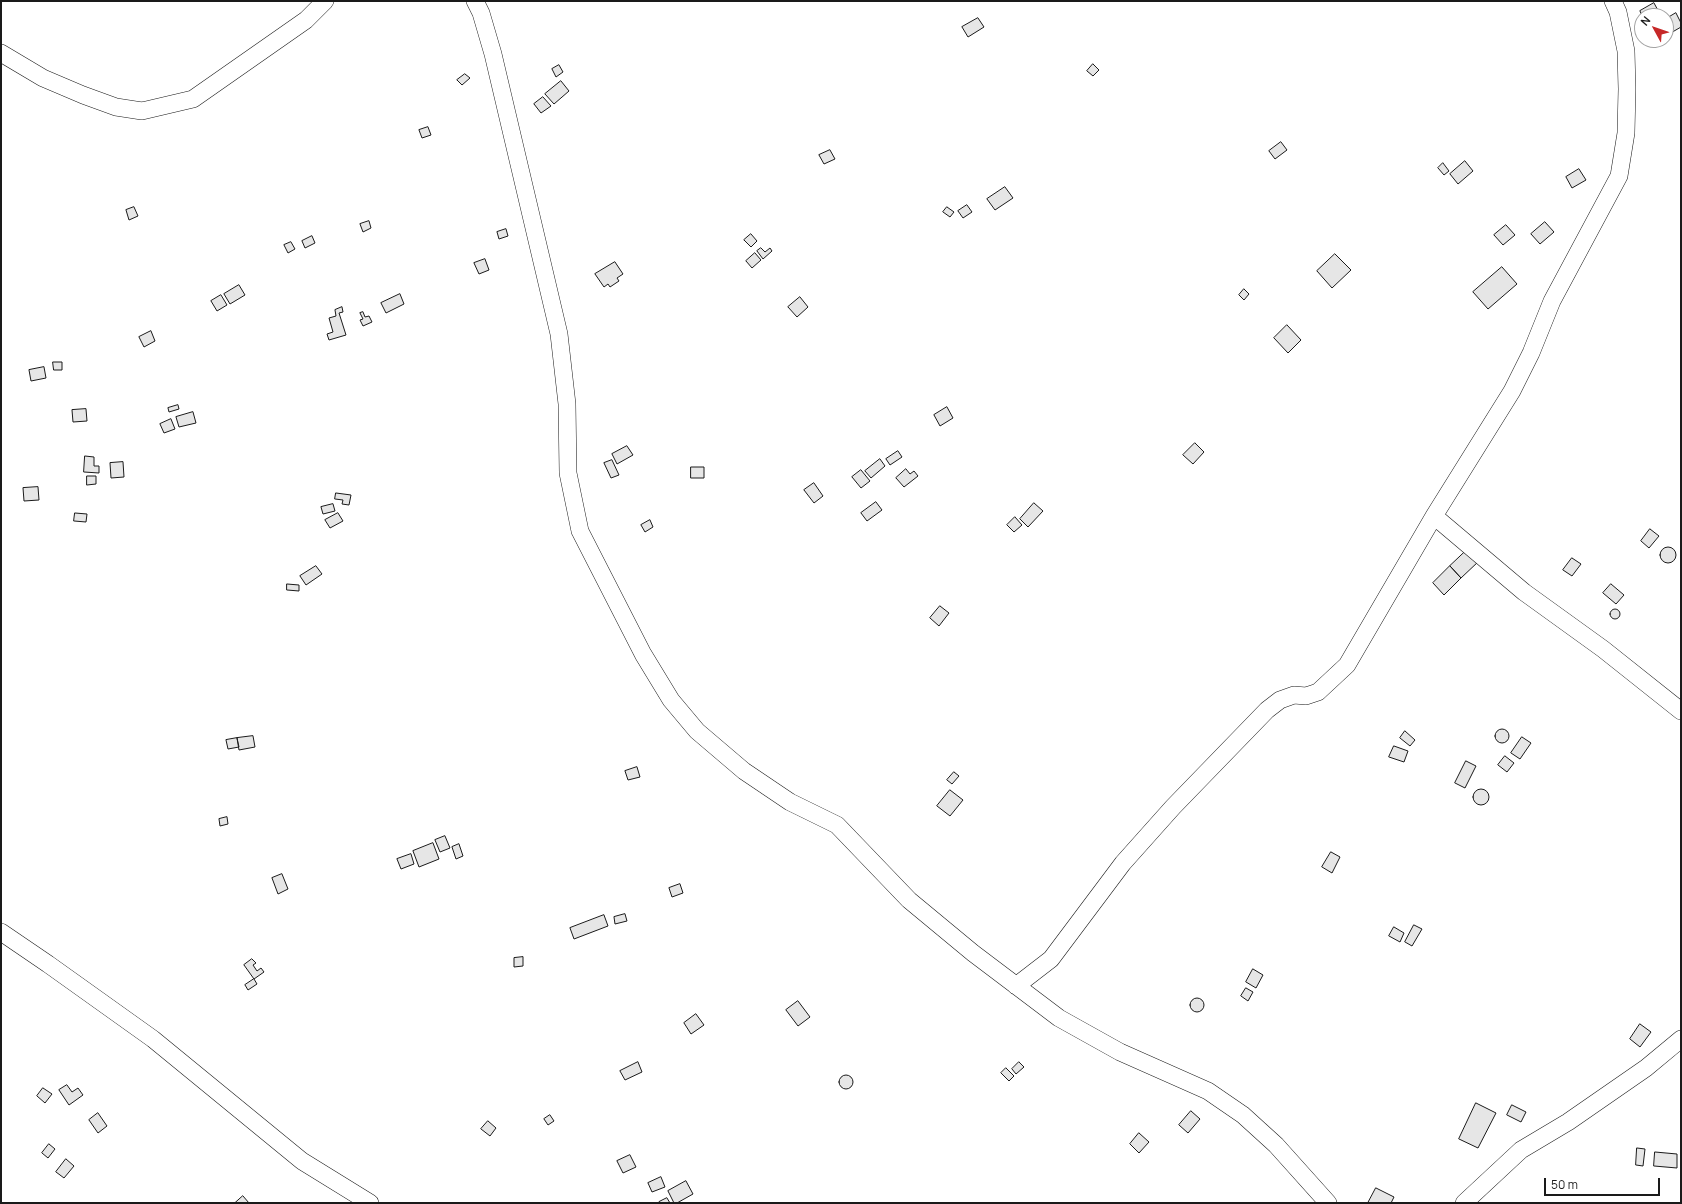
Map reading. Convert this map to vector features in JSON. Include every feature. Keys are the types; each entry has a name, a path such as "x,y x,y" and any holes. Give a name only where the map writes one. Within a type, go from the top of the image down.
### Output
{"street":[{"path":"1,53 43,78 83,95 116,107 142,110 193,99 306,20 325,1"},
{"path":"476,1 494,54 559,334 567,404 568,473 580,531 643,654 671,700 697,731 744,771 790,802 837,825 909,900 973,953 1059,1018 1120,1052 1208,1091 1237,1111 1276,1145 1328,1203"},
{"path":"1016,986 1051,959 1123,863 1173,807 1266,710 1280,700 1294,695 1306,696 1318,692 1347,665 1434,516 1512,391 1531,353 1552,301 1619,176 1626,133 1627,82 1626,51 1618,12 1614,1"},
{"path":"1434,516 1524,592 1603,649 1681,711"},
{"path":"1,932 153,1039 302,1161 370,1203"},
{"path":"1464,1203 1521,1150 1568,1122 1646,1068 1681,1039"}],"building":[{"path":"1654,3 1657,8 1645,8"},
{"path":"1676,13 1681,23 1681,27 1674,31 1674,14"},
{"path":"978,18 984,27 968,37 962,27"},
{"path":"1093,64 1099,70 1093,76 1087,71"},
{"path":"559,65 563,72 556,77 552,69"},
{"path":"465,74 470,78 462,85 457,80"},
{"path":"561,81 569,91 554,104 545,94"},
{"path":"543,97 551,106 541,113 534,104"},
{"path":"428,127 431,135 422,138 419,130"},
{"path":"1281,142 1287,150 1275,159 1269,151"},
{"path":"830,150 835,159 824,164 819,155"},
{"path":"1465,161 1473,171 1458,184 1450,174"},
{"path":"1443,163 1449,171 1444,175 1438,168"},
{"path":"1579,169 1586,180 1572,188 1566,177"},
{"path":"1005,187 1013,198 995,210 987,199"},
{"path":"967,205 972,212 963,218 958,211"},
{"path":"134,207 138,216 129,220 126,210"},
{"path":"947,207 954,212 950,217 943,212"},
{"path":"369,221 371,228 363,232 360,224"},
{"path":"1545,222 1554,232 1540,244 1531,234"},
{"path":"1506,225 1515,235 1503,245 1494,235"},
{"path":"506,229 508,236 499,239 497,232"},
{"path":"751,234 757,241 751,247 744,240"},
{"path":"312,236 315,243 305,248 302,241"},
{"path":"291,242 295,249 288,253 284,245"},
{"path":"761,248 765,252 770,248 772,251 763,259 757,251"},
{"path":"755,253 761,260 752,268 746,261"},
{"path":"1335,254 1351,270 1332,288 1317,271"},
{"path":"485,259 489,270 479,274 474,263"},
{"path":"615,262 623,274 617,278 619,281 610,287 608,284 604,287 595,274"},
{"path":"1502,267 1517,284 1488,309 1473,292"},
{"path":"239,285 245,295 230,304 224,294"},
{"path":"1244,289 1249,294 1244,300 1239,295"},
{"path":"400,294 404,304 386,313 381,303"},
{"path":"221,295 227,305 217,311 211,301"},
{"path":"800,297 808,307 797,317 788,307"},
{"path":"342,307 343,312 339,313 346,335 329,340 327,334 333,332 329,318 336,316 335,310"},
{"path":"363,312 365,317 369,316 372,322 363,326 360,320 363,319 360,313"},
{"path":"1287,325 1301,340 1288,353 1274,338"},
{"path":"151,331 155,341 144,347 139,337"},
{"path":"53,362 62,362 62,370 54,370"},
{"path":"44,367 46,378 31,381 29,370"},
{"path":"178,405 179,409 169,412 168,408"},
{"path":"947,407 953,418 940,426 934,415"},
{"path":"86,409 87,421 73,422 72,410"},
{"path":"193,412 196,423 179,427 176,417"},
{"path":"171,419 175,429 164,433 160,424"},
{"path":"1195,443 1204,452 1193,464 1183,455"},
{"path":"627,446 633,455 617,464 612,454"},
{"path":"898,451 902,457 890,465 886,459"},
{"path":"85,456 94,457 94,466 99,466 99,473 84,472"},
{"path":"880,459 885,466 871,478 865,471"},
{"path":"612,460 619,475 611,478 604,463"},
{"path":"123,462 124,477 111,478 110,463"},
{"path":"691,467 704,467 704,478 691,478"},
{"path":"906,469 910,474 914,471 918,476 904,487 896,478"},
{"path":"861,470 870,481 861,488 852,477"},
{"path":"87,476 96,476 96,484 87,485"},
{"path":"814,483 823,496 814,503 804,490"},
{"path":"38,487 39,500 24,501 23,488"},
{"path":"336,493 351,495 349,505 342,504 343,500 335,499"},
{"path":"876,502 882,510 867,521 861,513"},
{"path":"1034,503 1043,511 1028,527 1020,519"},
{"path":"333,504 335,511 323,514 321,507"},
{"path":"75,513 87,514 86,522 74,521"},
{"path":"338,513 343,521 330,528 325,520"},
{"path":"1015,517 1022,525 1014,532 1007,525"},
{"path":"650,520 653,527 645,532 641,525"},
{"path":"1650,529 1659,536 1649,548 1641,541"},
{"path":"1665,547 1671,547 1676,552 1674,561 1671,563 1665,563 1660,558 1660,552"},
{"path":"1468,549 1479,561 1461,578 1450,566"},
{"path":"1572,558 1581,564 1572,576 1563,570"},
{"path":"316,566 322,574 306,585 300,576"},
{"path":"1450,566 1461,578 1444,595 1433,583"},
{"path":"287,584 299,585 299,591 287,590"},
{"path":"1611,584 1624,595 1616,604 1603,593"},
{"path":"940,606 949,613 939,626 930,618"},
{"path":"1613,609 1617,609 1619,610 1619,618 1613,619 1610,616 1610,612"},
{"path":"1499,729 1505,729 1509,733 1509,739 1505,743 1499,743 1495,739 1495,733"},
{"path":"1405,731 1415,740 1410,746 1400,738"},
{"path":"253,736 255,747 239,750 237,738"},
{"path":"1522,737 1531,743 1520,759 1511,753"},
{"path":"237,738 239,747 228,749 226,740"},
{"path":"1394,746 1408,751 1404,762 1389,757"},
{"path":"1505,756 1514,763 1507,772 1498,765"},
{"path":"1466,761 1476,766 1465,788 1455,783"},
{"path":"637,767 640,777 628,780 625,771"},
{"path":"954,772 959,776 952,784 947,780"},
{"path":"1481,789 1487,791 1489,797 1487,803 1481,805 1475,803 1473,797 1475,791"},
{"path":"950,790 963,800 950,816 937,806"},
{"path":"227,817 228,824 220,826 219,819"},
{"path":"445,836 450,848 440,852 435,840"},
{"path":"433,843 439,859 419,867 413,851"},
{"path":"459,844 463,856 456,859 452,847"},
{"path":"1331,852 1340,857 1332,873 1322,867"},
{"path":"411,854 414,864 401,869 397,859"},
{"path":"282,874 288,889 278,894 272,878"},
{"path":"680,884 683,893 672,897 669,888"},
{"path":"625,914 627,921 615,924 614,917"},
{"path":"604,915 608,926 574,939 570,928"},
{"path":"1414,925 1422,929 1412,946 1405,942"},
{"path":"1394,927 1404,933 1400,942 1389,936"},
{"path":"523,957 523,966 514,967 514,958"},
{"path":"252,959 256,963 253,965 257,971 261,968 264,972 254,979 244,965"},
{"path":"1253,969 1263,975 1256,988 1246,982"},
{"path":"254,979 257,984 248,990 245,985"},
{"path":"1246,988 1253,992 1248,1001 1241,996"},
{"path":"1194,998 1200,998 1204,1002 1204,1008 1200,1012 1194,1012 1190,1008 1190,1002"},
{"path":"798,1001 810,1017 798,1026 786,1010"},
{"path":"696,1014 704,1025 691,1034 684,1023"},
{"path":"1640,1024 1651,1032 1640,1047 1630,1039"},
{"path":"638,1062 642,1072 625,1080 620,1071"},
{"path":"1019,1062 1024,1067 1016,1074 1012,1069"},
{"path":"1006,1068 1014,1076 1009,1081 1001,1073"},
{"path":"846,1075 851,1077 853,1082 851,1087 846,1089 841,1087 839,1082 841,1077"},
{"path":"67,1085 72,1092 78,1088 83,1095 69,1105 59,1090"},
{"path":"43,1088 52,1094 45,1103 37,1096"},
{"path":"1476,1103 1496,1113 1478,1148 1459,1139"},
{"path":"1512,1105 1526,1112 1521,1122 1507,1115"},
{"path":"1191,1111 1200,1119 1188,1133 1179,1125"},
{"path":"98,1113 107,1126 98,1133 89,1120"},
{"path":"550,1115 554,1121 548,1125 544,1119"},
{"path":"488,1121 496,1128 490,1136 481,1129"},
{"path":"1139,1133 1149,1142 1139,1153 1130,1144"},
{"path":"49,1144 55,1149 48,1158 42,1153"},
{"path":"1637,1148 1645,1149 1643,1166 1636,1165"},
{"path":"1655,1152 1677,1154 1677,1168 1654,1166"},
{"path":"630,1155 636,1167 623,1173 617,1161"},
{"path":"66,1159 74,1166 64,1178 56,1172"},
{"path":"661,1177 665,1187 652,1192 648,1183"},
{"path":"686,1181 693,1194 677,1203 674,1203 668,1191"},
{"path":"1376,1188 1394,1197 1391,1203 1368,1203"},
{"path":"243,1196 249,1203 235,1203"},
{"path":"667,1198 670,1203 659,1203 659,1202"}]}
